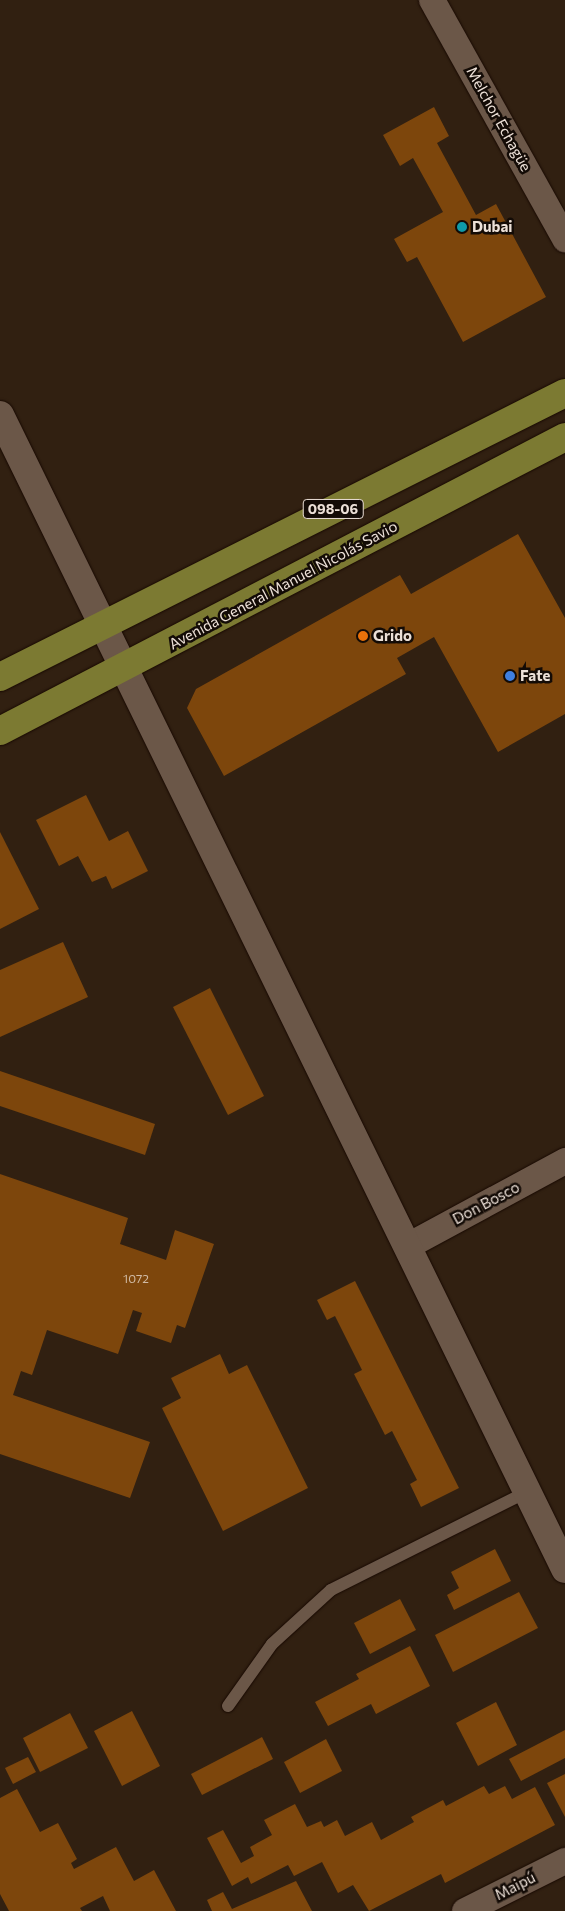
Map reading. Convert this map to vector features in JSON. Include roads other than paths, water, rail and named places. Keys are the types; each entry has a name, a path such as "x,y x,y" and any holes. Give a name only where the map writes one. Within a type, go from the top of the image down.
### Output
{"main road":[{"name":"098-06","path":"0,677 565,393"},
{"path":"0,415 123,670 408,1246 526,1494 565,1569"},
{"name":"Avenida General Manuel Nicolás Savio","path":"0,731 123,670 565,437"}],"street":[{"name":"Melchor Echagüe","path":"432,0 565,239"},
{"name":"Don Bosco","path":"408,1246 565,1161"},
{"name":"Maipú","path":"465,1911 565,1861"}],"lane":[{"path":"228,1706 272,1644 331,1590 526,1494"}],"place":[{"name":"Dubai","path":"462,227"},
{"name":"Grido","path":"363,636"},
{"name":"Fate","path":"510,676"}]}
